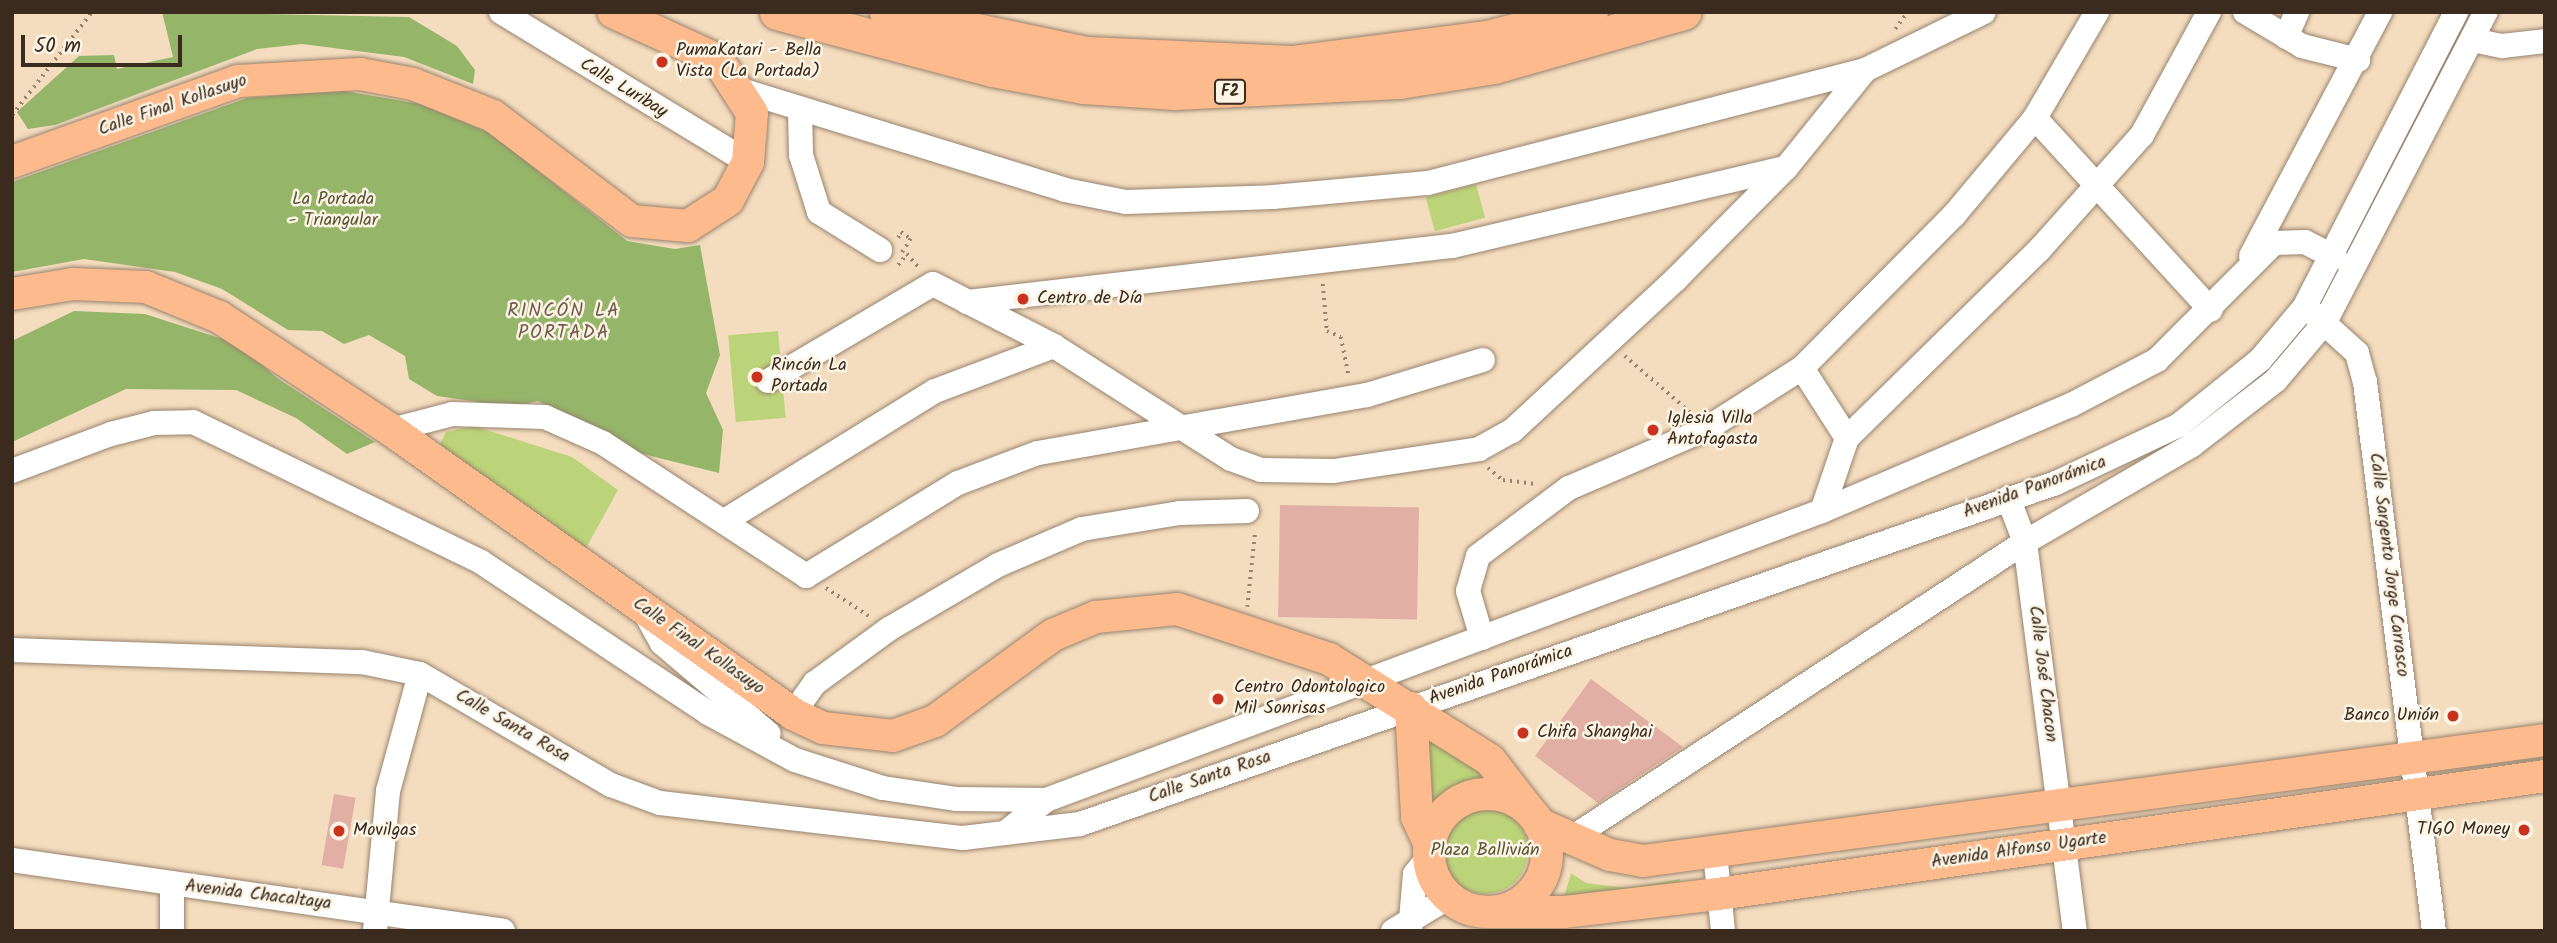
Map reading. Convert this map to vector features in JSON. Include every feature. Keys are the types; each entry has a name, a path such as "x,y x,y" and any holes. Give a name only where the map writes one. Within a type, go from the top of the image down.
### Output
{"highway":[{"name":"F2","path":"777,12 993,69 1083,86 1175,92 1399,81 1494,66 1683,12"},
{"name":"F2","path":"887,12 1087,54 1292,63 1487,38 1590,12"}],"main road":[{"path":"612,12 704,51 744,91"},
{"name":"Calle Final Kollasuyo","path":"12,162 206,91 315,72 360,74 456,99 525,136 607,208 662,228 709,216 728,200 748,162 753,136 744,91"},
{"name":"Calle Final Kollasuyo","path":"12,293 108,283 178,299 219,317 391,430 793,714 835,731 893,736 935,721 1053,635 1096,617 1177,609 1245,626 1366,682 1411,708 1490,760 1534,816"},
{"path":"1411,708 1417,817 1449,897 1492,912 1522,901 1542,876 1547,844 1534,816"},
{"path":"1430,851 1444,813 1473,795 1508,797 1534,816 1573,837 1643,861 2545,740"},
{"name":"Avenida Alfonso Ugarte","path":"1492,912 1564,912 1718,894 2417,791 2545,776"}],"street":[{"name":"Calle Luribay","path":"501,12 748,162"},
{"path":"744,91 1065,190 1126,202 1247,198 1428,183 1865,70 1984,12"},
{"path":"1482,638 1468,591 1478,555 1569,488 1708,428 1802,368 1954,215 2035,118 2097,12"},
{"path":"1822,511 1847,438 2039,250 2161,110 2209,12"},
{"path":"2245,12 2286,37 2358,60"},
{"path":"2286,37 2297,12"},
{"path":"2242,271 2358,60 2380,12"},
{"name":"Avenida Panorámica","path":"1411,708 2098,467 2179,425 2260,360 2304,308 2335,257 2456,12"},
{"name":"Avenida Panorámica","path":"1573,837 2025,542 2239,412 2276,380 2325,322 2486,12"},
{"path":"2473,40 2502,47 2545,41"},
{"path":"768,381 933,284 1054,346 1231,459 1285,472 1467,451 1513,431 1610,343 1786,168 1865,70"},
{"path":"800,110 802,155 819,212 880,250"},
{"path":"2035,118 2099,181 2211,310"},
{"path":"967,302 1452,246 1786,168"},
{"path":"2242,271 2274,243 2288,240 2335,257"},
{"name":"Calle Santa Rosa","path":"1005,833 1046,800 1822,511 2113,386 2157,360 2211,310 2242,271"},
{"name":"Calle Sargento Jorge Carrasco","path":"2304,308 2325,322 2357,353 2365,382 2434,931"},
{"path":"726,520 935,391 1054,346"},
{"path":"391,430 453,414 545,416 603,443 726,520 806,576 958,483 1038,453 1176,424 1353,397 1483,360"},
{"path":"1802,368 1847,438"},
{"path":"12,471 111,434 192,422 481,562 708,713 795,760 883,788 957,799 1046,800"},
{"name":"Calle José Chacon","path":"2008,498 2025,542 2064,845"},
{"path":"793,714 815,683 889,629 998,565 1082,529 1180,513 1252,517"},
{"path":"643,608 662,643 795,760"},
{"name":"Calle Santa Rosa","path":"12,650 362,662 420,674 611,786 660,803 891,832 963,838 1080,824 1411,708"},
{"path":"375,921 388,791 420,674"},
{"path":"2064,845 2075,931"},
{"path":"1404,928 1415,874 1430,851"},
{"path":"1715,853 1723,931"},
{"name":"Avenida Chacaltaya","path":"12,860 375,921 503,931"},
{"path":"172,885 172,931"},
{"path":"1404,928 1449,897"}],"path":[{"path":"12,115 92,12"},
{"path":"880,250 889,255 901,232 911,239 896,263 901,266 908,254 933,284"},
{"path":"1321,261 1327,331 1341,337 1353,397"},
{"path":"1610,343 1708,428"},
{"path":"1467,451 1503,480 1569,488"},
{"path":"1245,626 1252,517"},
{"path":"806,576 889,629"}],"green space":[{"path":"162,12 409,17 457,46 475,70 473,84 404,57 302,44 257,49 55,125 28,129 17,112 79,56 114,55 117,69 173,57"},
{"name":"La Portada - Triangular","path":"338,90 421,104 490,133 627,241 675,249 700,245 720,355 706,393 723,430 719,473 639,453 538,401 513,407 437,396 409,379 405,356 369,335 344,344 322,331 288,330 222,289 175,272 84,259 12,272 12,182 247,98"},
{"path":"1476,184 1485,218 1435,231 1426,197"},
{"path":"74,311 145,314 238,344 277,378 375,442 347,454 296,418 236,390 126,389 12,442 12,341"},
{"name":"Rincón La Portada","path":"778,331 786,418 736,422 728,335"},
{"path":"474,426 572,457 618,490 586,548 439,446 446,432"},
{"path":"1431,730 1507,780 1464,790 1424,827 1419,753"},
{"name":"Plaza Ballivián","path":"1485,808 1502,811 1521,827 1528,851 1525,868 1509,887 1485,894 1468,891 1449,875 1442,851 1445,834 1461,815"},
{"path":"1571,873 1586,883 1627,888 1680,879 1681,885 1562,904"}],"building":[{"path":"1280,505 1419,507 1417,619 1278,617"},
{"path":"1591,679 1683,747 1598,803 1535,756"},
{"name":"Movilgas","path":"334,794 356,798 343,869 321,865"}],"place":[{"name":"PumaKatari - Bella Vista (La Portada)","path":"662,62"},
{"name":"Centro de Día","path":"1023,299"},
{"name":"Rincón La Portada","path":"757,377"},
{"name":"Iglesia Villa Antofagasta","path":"1653,430"},
{"name":"Centro Odontologico Mil Sonrisas","path":"1218,699"},
{"name":"Banco Unión","path":"2453,716"},
{"name":"Chifa Shanghai","path":"1523,733"},
{"name":"TIGO Money","path":"2524,830"},
{"name":"Movilgas","path":"339,831"}],"district":[{"name":"RINCÓN LA PORTADA","path":"564,323"}]}
